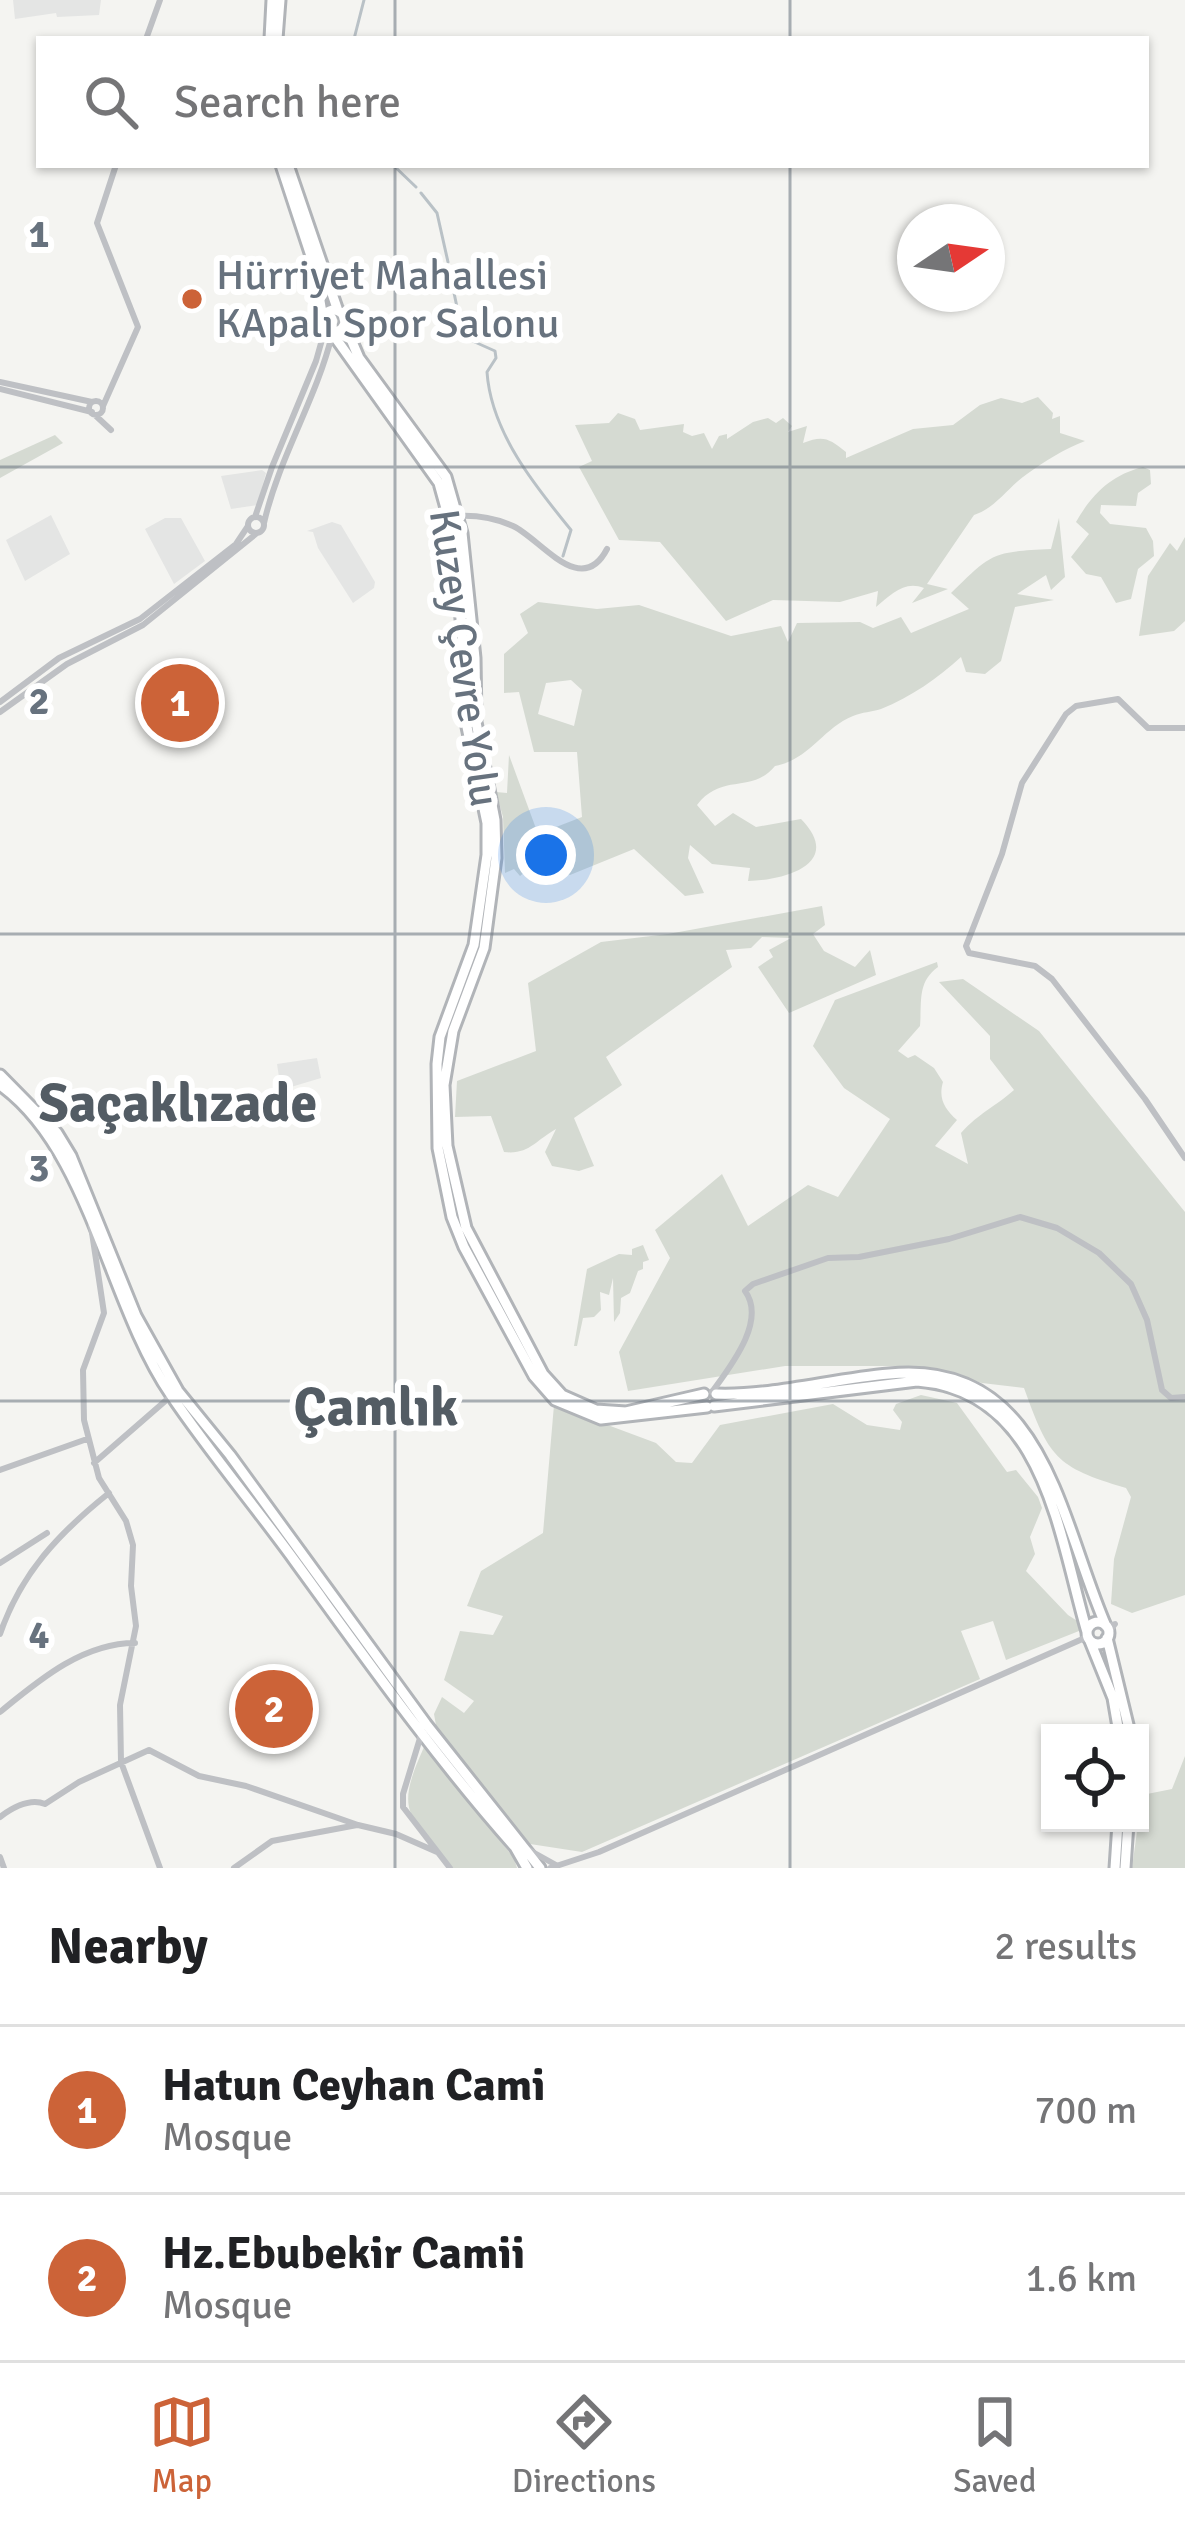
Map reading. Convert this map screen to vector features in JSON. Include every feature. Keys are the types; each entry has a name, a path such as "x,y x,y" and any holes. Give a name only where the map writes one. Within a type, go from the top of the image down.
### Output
{"main road":[{"path":"274,36 276,0"},
{"name":"Kuzey Çevre Yolu","path":"286,168 345,325 371,376 446,478 458,516 475,658 476,722 495,820 496,858 484,948 447,1051 444,1084 447,1146 456,1196 474,1247 543,1374 562,1395 596,1410 626,1412 907,1372 948,1378 987,1394 1018,1422 1044,1460 1107,1631 1128,1724"},
{"name":"Kuzey Çevre Yolu","path":"286,168 327,327 439,483 457,548 467,727 487,824 474,945 440,1037 436,1064 438,1148 452,1216 464,1247 534,1376 555,1400 602,1419 711,1398 916,1381 949,1386 979,1399 1007,1421 1035,1466 1118,1724"},
{"path":"338,310 329,311 327,327 345,325"},
{"path":"0,1075 46,1122 71,1156 110,1244 122,1285 178,1391 422,1735 525,1862 545,1868"},
{"path":"0,1085 39,1123 66,1163 136,1333 171,1396 225,1457 525,1862"},
{"path":"1094,1623 1107,1631 1100,1644 1088,1637 1094,1623"},
{"path":"1115,1868 1117,1832"},
{"path":"1125,1868 1127,1832"}],"street":[{"path":"147,36 160,0"},
{"path":"93,413 138,327 97,224 115,168"},
{"path":"0,702 59,658 140,619 236,544 255,517 327,327"},
{"path":"0,712 67,664 143,626 257,532 314,392 327,327"},
{"path":"0,386 99,404"},
{"path":"0,386 93,413 111,430 99,404"},
{"path":"458,516 477,515 513,526 567,567 589,567 607,549"},
{"path":"255,517 264,523"},
{"path":"248,526 257,532"},
{"path":"1185,728 1148,728 1118,699 1076,706 1066,714 1022,783 1002,854 966,946 968,953 1035,966 1052,980 1185,1158"},
{"path":"711,1398 752,1318 751,1299 745,1292 753,1284 828,1258 859,1257 950,1239 1020,1217 1057,1228 1100,1253 1131,1284 1147,1320 1162,1390 1172,1398 1185,1397"},
{"path":"91,1225 104,1313 83,1370 82,1400 94,1463 126,1521 133,1545 135,1643 120,1705 122,1762 160,1868"},
{"path":"94,1463 171,1396"},
{"path":"0,1470 88,1439"},
{"path":"0,1634 10,1606 50,1544 109,1492"},
{"path":"0,1563 47,1533"},
{"path":"545,1868 564,1866 1088,1637"},
{"path":"0,1712 58,1666 119,1644 135,1643"},
{"path":"422,1735 403,1807 450,1868"},
{"path":"0,1816 21,1805 45,1804 79,1782 149,1750 199,1776 246,1786 396,1834 437,1852"},
{"path":"234,1868 272,1841 358,1825"},
{"path":"0,1857 4,1868"},
{"path":"525,1862 564,1866"}],"shaded area":[{"path":"13,0 101,0 99,15 57,17 56,13 15,19"},
{"path":"1038,397 1053,413 1052,419 1060,416 1060,433 1085,441 1041,464 974,515 927,584 948,589 912,603 924,588 904,587 876,607 878,591 840,602 773,600 726,621 660,542 619,540 579,467 592,461 575,425 609,423 618,413 635,419 640,430 684,424 683,432 704,433 712,449 719,436 727,434 727,439 753,422 768,418 776,423 783,418 792,426 788,432 807,426 803,443 826,439 846,452 846,458 913,429 953,425 980,405 1001,398 1022,403"},
{"path":"55,435 63,443 0,478 0,460"},
{"path":"1143,467 1150,470 1151,484 1138,493 1136,506 1101,505 1100,513 1110,524 1146,528 1153,541 1154,556 1138,569 1131,599 1116,603 1101,577 1086,574 1071,557 1089,534 1076,522 1104,487"},
{"path":"266,473 257,505 231,509 221,476"},
{"path":"51,515 70,554 25,581 6,540"},
{"path":"165,518 181,518 205,561 174,584 145,529"},
{"path":"1059,518 1065,577 1051,590 1046,575 1017,594 1054,600 1015,607 1001,661 985,674 966,672 961,657 903,699 842,721 787,763 756,780 717,789 697,805 715,826 733,813 756,827 801,819 816,847 805,866 778,877 748,881 750,868 712,864 690,845 688,858 704,893 685,896 634,849 570,875 531,856 531,867 520,876 514,869 505,873 503,817 496,792 507,793 509,755 538,834 582,817 577,752 534,752 519,692 504,693 504,654 528,633 520,614 538,602 597,609 639,605 731,636 781,626 788,642 797,623 860,622 873,628 901,617 911,633 969,609 951,593 986,562 1005,553 1051,549","holes":["571,680 582,690 574,726 538,714 546,683"]},
{"path":"332,522 341,525 375,582 374,588 353,603 313,532 307,531"},
{"path":"1185,537 1185,621 1174,631 1139,636 1148,576 1170,543 1177,551"},
{"path":"822,906 825,925 813,934 824,951 855,967 870,950 876,975 789,1013 758,967 773,957 769,950 791,938 762,937 751,948 726,950 732,967 606,1057 622,1085 574,1118 594,1166 579,1171 552,1166 545,1152 556,1129 526,1149 504,1152 491,1116 455,1117 457,1081 536,1051 528,983 601,942"},
{"path":"937,962 924,986 920,1026 898,1051 908,1058 915,1055 934,1068 943,1082 944,1103 957,1120 935,1146 968,1164 961,1133 1014,1090 990,1059 990,1036 939,982 963,979 1039,1031 1185,1212 1185,1595 1132,1613 1111,1604 1114,1559 1131,1497 1126,1488 1084,1473 1058,1456 1040,1430 1024,1388 982,1383 919,1366 785,1366 628,1391 619,1352 670,1258 655,1230 722,1174 748,1226 808,1185 838,1197 890,1119 844,1088 813,1046 835,1000"},
{"path":"317,1058 321,1078 281,1090 277,1064"},
{"path":"643,1245 649,1260 643,1262 630,1293 621,1298 614,1322 613,1278 609,1295 600,1292 601,1310 583,1318 574,1346 587,1269 619,1254 632,1255 632,1249"},
{"path":"921,1395 957,1403 1007,1472 1016,1470 1038,1497 1042,1508 1030,1537 1035,1554 1026,1571 1082,1624 1079,1631 1006,1660 993,1621 961,1631 980,1679 582,1852 530,1844 437,1731 434,1714 442,1697 464,1713 474,1701 444,1680 460,1631 493,1635 503,1616 467,1606 481,1571 543,1533 554,1405 656,1443 676,1462 692,1463 720,1425 833,1404 867,1425 900,1430 902,1422 893,1410 896,1404"},
{"path":"425,1745 517,1868 453,1868 416,1823 408,1800"},
{"path":"1185,1756 1185,1868 1132,1868 1137,1832 1149,1832 1149,1794 1172,1789"}],"waterway":[{"path":"355,36 364,0"},
{"path":"396,168 416,187"},
{"path":"421,193 437,213 448,262"},
{"path":"449,269 462,331 468,339 495,351 487,372 506,437 571,530 563,556"}],"place":[{"name":"Hürriyet Mahallesi KApalı Spor Salonu","path":"192,299"},
{"name":"Hatun Ceyhan Cami","path":"180,703"},
{"name":"Hz.Ebubekir Camii","path":"274,1709"}],"district":[{"name":"Saçaklızade","path":"178,1103"},
{"name":"Çamlık","path":"376,1407"}]}
